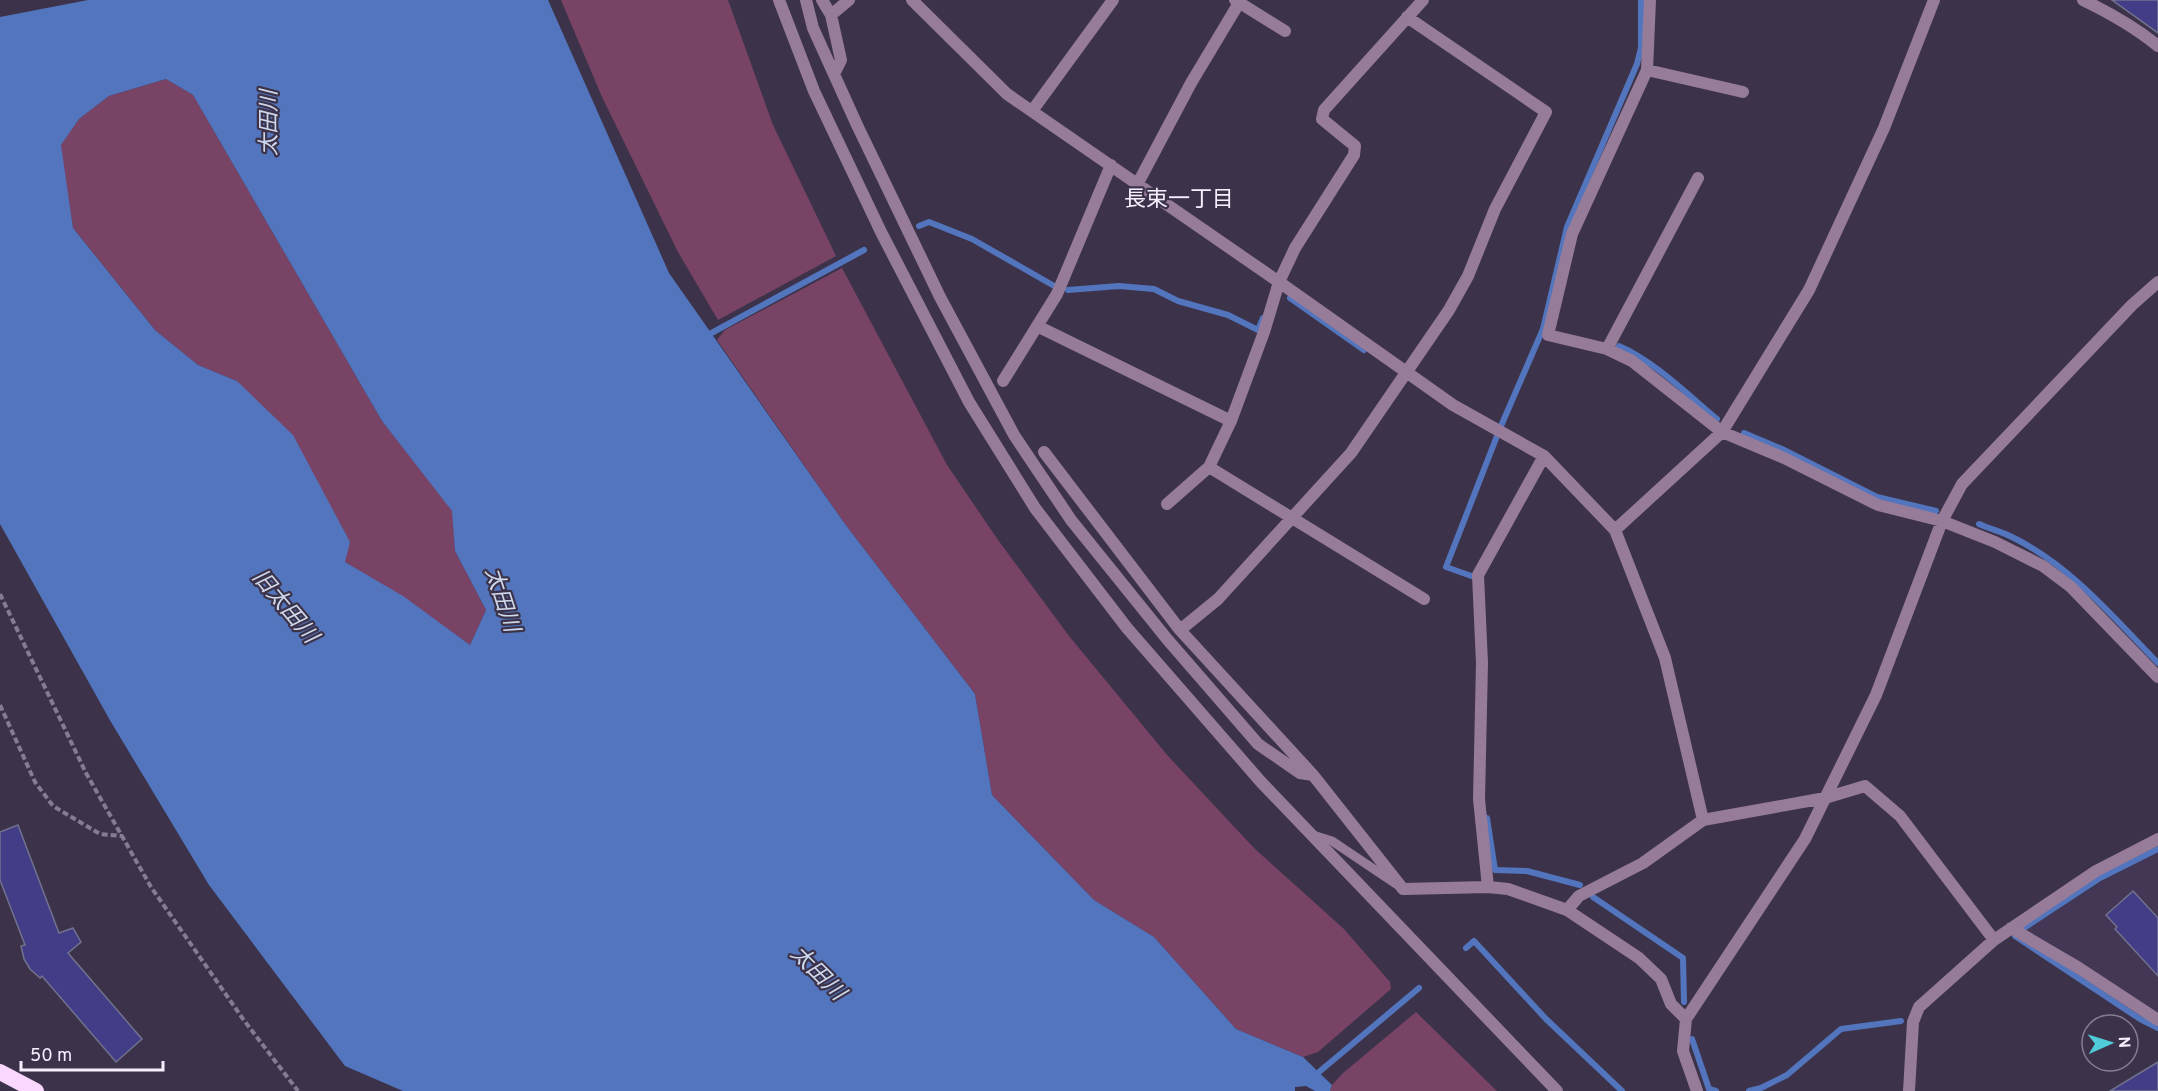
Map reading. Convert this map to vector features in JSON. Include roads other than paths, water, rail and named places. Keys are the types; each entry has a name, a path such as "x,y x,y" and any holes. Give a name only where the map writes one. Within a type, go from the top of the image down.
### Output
{"highway":[{"path":"0,1072 36,1091"}],"street":[{"path":"779,0 814,91 881,232 969,402 1035,508 1127,628 1261,782 1557,1091"},
{"path":"806,0 813,28 940,297 1014,435 1071,520 1167,639 1258,744 1300,773 1313,775"},
{"path":"822,0 831,15 841,60 834,74"},
{"path":"831,15 849,0"},
{"path":"912,0 1007,94 1138,183 1453,405 1545,456 1615,530 1665,658 1703,820"},
{"path":"1032,111 1113,0"},
{"path":"1167,504 1209,467 1231,421 1264,332 1279,282 1295,248 1354,154 1354,146 1322,118 1324,110 1424,0"},
{"path":"1650,0 1647,70 1572,234 1548,335 1606,349 1632,360 1722,432 1784,458 1878,505 1942,521 1995,542 2043,566 2071,587 2158,678"},
{"path":"1615,530 1722,432 1809,290 1884,128 1934,0"},
{"path":"2083,0 2141,32 2158,46"},
{"path":"1138,183 1237,2 1285,31"},
{"path":"1180,630 1218,599 1351,453 1449,310 1468,276 1495,209 1546,111 1407,17"},
{"path":"1647,70 1743,92"},
{"path":"1004,381 1057,294 1111,165"},
{"path":"1606,349 1698,178"},
{"path":"1697,1091 1683,1051 1686,1019 1805,839 1876,695 1942,521 1962,484 2132,304 2158,282"},
{"path":"1037,326 1231,421"},
{"path":"1044,452 1180,630 1313,775 1403,889 1488,887 1508,889 1567,910 1639,958 1661,979 1671,1004 1686,1019"},
{"path":"1488,887 1479,799 1482,663 1478,575 1545,456"},
{"path":"1209,467 1424,598"},
{"path":"1567,910 1579,896 1643,863 1703,820 1825,798 1865,786 1900,816 1994,940"},
{"path":"1910,1091 1913,1022 1919,1007 1994,940 2011,928 2096,872 2158,839"},
{"path":"2011,928 2079,968 2158,1020"}],"lane":[{"path":"1311,834 1332,841 1403,889"}],"water":[{"path":"88,0 548,0 669,273 845,524 975,694 992,795 1094,900 1154,937 1236,1029 1303,1057 1332,1085 1330,1091 1315,1091 1306,1086 1295,1087 1295,1091 403,1091 345,1066 209,885 111,722 0,524 0,17","holes":["166,79 193,95 382,421 452,511 455,551 486,610 470,645 403,596 345,562 350,542 293,435 237,381 198,365 155,330 73,228 61,145 79,119 109,96"]}],"waterway":[{"path":"1501,426 1543,329 1567,227 1637,64 1641,48 1641,0"},
{"path":"919,226 929,222 972,239 1056,287"},
{"path":"706,336 864,250"},
{"path":"1068,290 1119,286 1154,289 1178,301 1228,315 1258,330 1263,318"},
{"path":"1290,298 1364,350"},
{"path":"1619,346 1658,369 1717,419"},
{"path":"1744,433 1782,449 1877,497 1936,511"},
{"path":"1480,579 1446,567 1497,436"},
{"path":"1979,524 2014,538 2055,563 2091,594 2158,663"},
{"path":"1487,818 1495,870 1527,871 1580,885"},
{"path":"2024,928 2100,878 2158,849"},
{"path":"1593,897 1683,958 1684,1002"},
{"path":"2015,936 2140,1019 2158,1028"},
{"path":"1466,948 1474,941 1546,1019 1622,1091"},
{"path":"1319,1072 1419,988"},
{"path":"1749,1091 1761,1088 1787,1075 1841,1029 1901,1021"},
{"path":"1692,1039 1709,1089 1716,1091"}],"district":[{"name":"長束一丁目","path":"1179,200"}],"water label":[{"name":"太田川","path":"270,123"},
{"name":"太田川","path":"501,600"},
{"name":"旧太田川","path":"284,607"},
{"name":"太田川","path":"817,974"}]}
